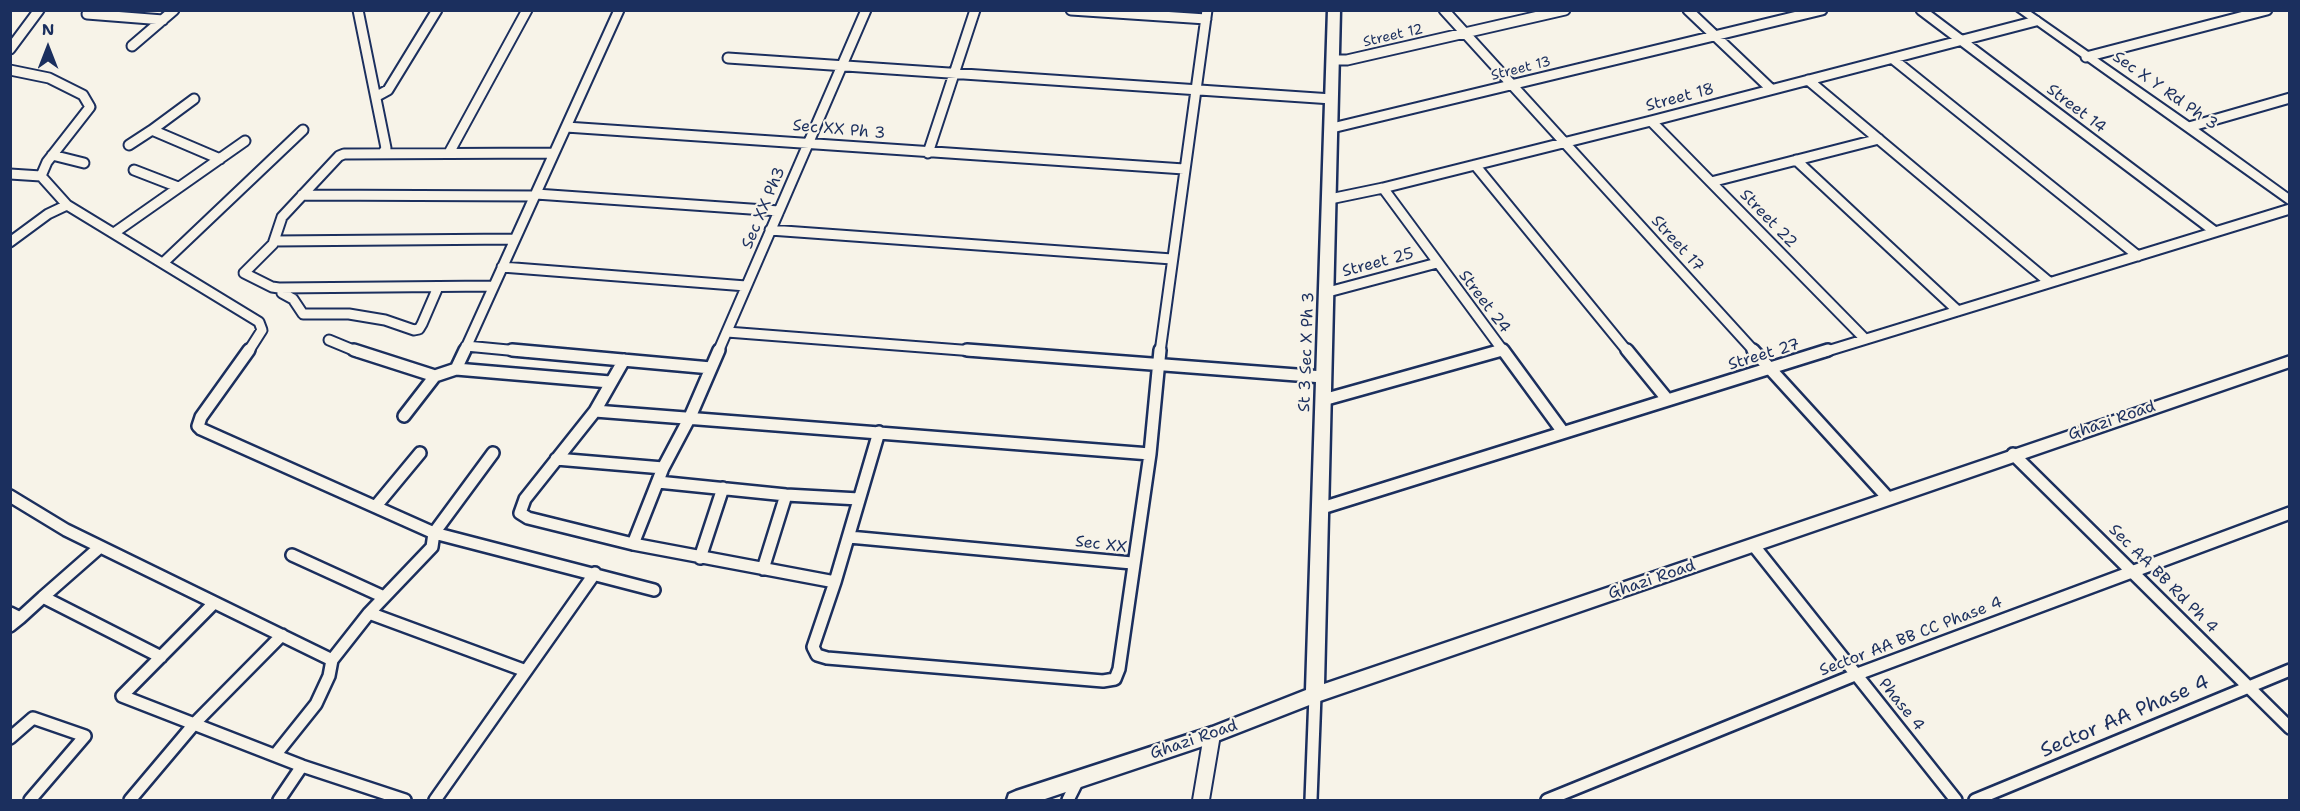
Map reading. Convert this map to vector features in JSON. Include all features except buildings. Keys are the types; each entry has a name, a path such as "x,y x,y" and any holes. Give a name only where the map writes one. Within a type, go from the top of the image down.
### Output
{"main road":[{"name":"St 3 Sec X Ph 3","path":"1315,695 1335,10"},
{"name":"Ghazi Road","path":"1016,801 1212,735 1315,695 2289,361"}],"street":[{"path":"10,49 39,10"},
{"path":"132,46 174,10"},
{"path":"358,10 377,96 386,148 383,153"},
{"path":"377,96 388,90 437,10"},
{"path":"449,153 527,10"},
{"path":"456,369 619,10"},
{"name":"Sec XX Ph3","path":"633,544 663,468 690,417 866,10"},
{"path":"928,153 975,10"},
{"path":"1071,10 1207,15 1158,364 1150,454 1132,563"},
{"name":"Street 17","path":"1443,10 1888,498"},
{"name":"Street 12","path":"1333,60 1347,60 1565,10"},
{"path":"1688,10 1771,89"},
{"name":"Street 13","path":"1332,128 1822,10"},
{"name":"Street 14","path":"1921,10 2214,231"},
{"name":"Sec X Y Rd Ph 3","path":"2021,10 2189,127 2289,201"},
{"path":"2086,57 2267,10"},
{"path":"87,14 163,20"},
{"name":"Street 18","path":"1330,199 1383,188 1651,121 2036,21"},
{"path":"728,58 1332,99"},
{"path":"1893,59 2138,256"},
{"path":"10,70 49,78 83,95 90,108 52,155 41,176"},
{"path":"1808,80 2049,282"},
{"path":"2189,127 2289,98"},
{"path":"129,145 194,99"},
{"name":"Street 22","path":"1651,121 1864,338"},
{"name":"Sec XX Ph 3","path":"566,127 1184,169"},
{"path":"152,130 220,159"},
{"path":"163,263 303,130"},
{"path":"1711,182 1879,139"},
{"path":"114,233 245,141"},
{"path":"492,286 284,288 272,287 244,274 274,241 282,218 339,156 349,153 554,153"},
{"path":"52,155 84,163"},
{"path":"1796,160 1959,311"},
{"path":"1475,165 1667,399"},
{"path":"134,170 178,187"},
{"path":"10,174 41,176 67,204 259,322 262,330 237,370 201,417 198,426 211,435 315,477 434,532 654,590"},
{"name":"Street 24","path":"1383,188 1563,432"},
{"path":"302,195 535,195 779,211"},
{"path":"10,242 48,214 67,204"},
{"name":"Street 27","path":"1322,508 1667,399 1770,370 1864,338 2289,209"},
{"path":"770,230 1172,259"},
{"path":"274,241 514,239"},
{"name":"Street 25","path":"1328,292 1437,263"},
{"path":"502,267 746,286"},
{"path":"284,288 282,292 293,299 303,314 349,314 385,320 414,330 419,329 422,324 438,287"},
{"path":"727,332 1323,377"},
{"path":"329,340 379,359 435,376"},
{"path":"466,346 711,368"},
{"path":"1323,400 1502,350"},
{"path":"624,360 595,411 525,499 520,513 528,518 633,544 835,582"},
{"path":"404,416 435,376 456,369 610,382"},
{"path":"595,411 1150,454"},
{"path":"849,537 879,432"},
{"path":"376,506 420,453"},
{"path":"276,754 316,704 329,676 332,660 369,613 432,547 434,532 493,453"},
{"name":"Sec AA BB Rd Ph 4","path":"2013,454 2289,728"},
{"path":"556,459 663,468"},
{"path":"658,482 786,495 859,499"},
{"path":"700,558 723,488"},
{"path":"763,569 786,495"},
{"path":"10,496 66,530 332,660"},
{"name":"Sector AA BB CC Phase 4","path":"1547,801 1563,798 1855,675 2289,513"},
{"name":"Sec XX","path":"849,537 1132,563 1119,669 1115,679 1103,681 827,658 817,655 813,647 849,537"},
{"name":"Phase 4","path":"1754,546 1956,801"},
{"path":"14,619 100,547"},
{"path":"292,555 384,597"},
{"path":"435,801 595,573"},
{"path":"43,597 161,657"},
{"path":"214,603 122,696 302,766 405,801"},
{"path":"369,613 526,671"},
{"path":"130,801 195,723 282,635"},
{"name":"Sector AA Phase 4","path":"1975,801 2289,670"},
{"path":"1311,801 1315,695"},
{"path":"10,738 33,718 85,736 30,801"},
{"path":"1201,801 1212,735"},
{"path":"279,801 302,766"},
{"path":"1068,801 1078,780"}]}
